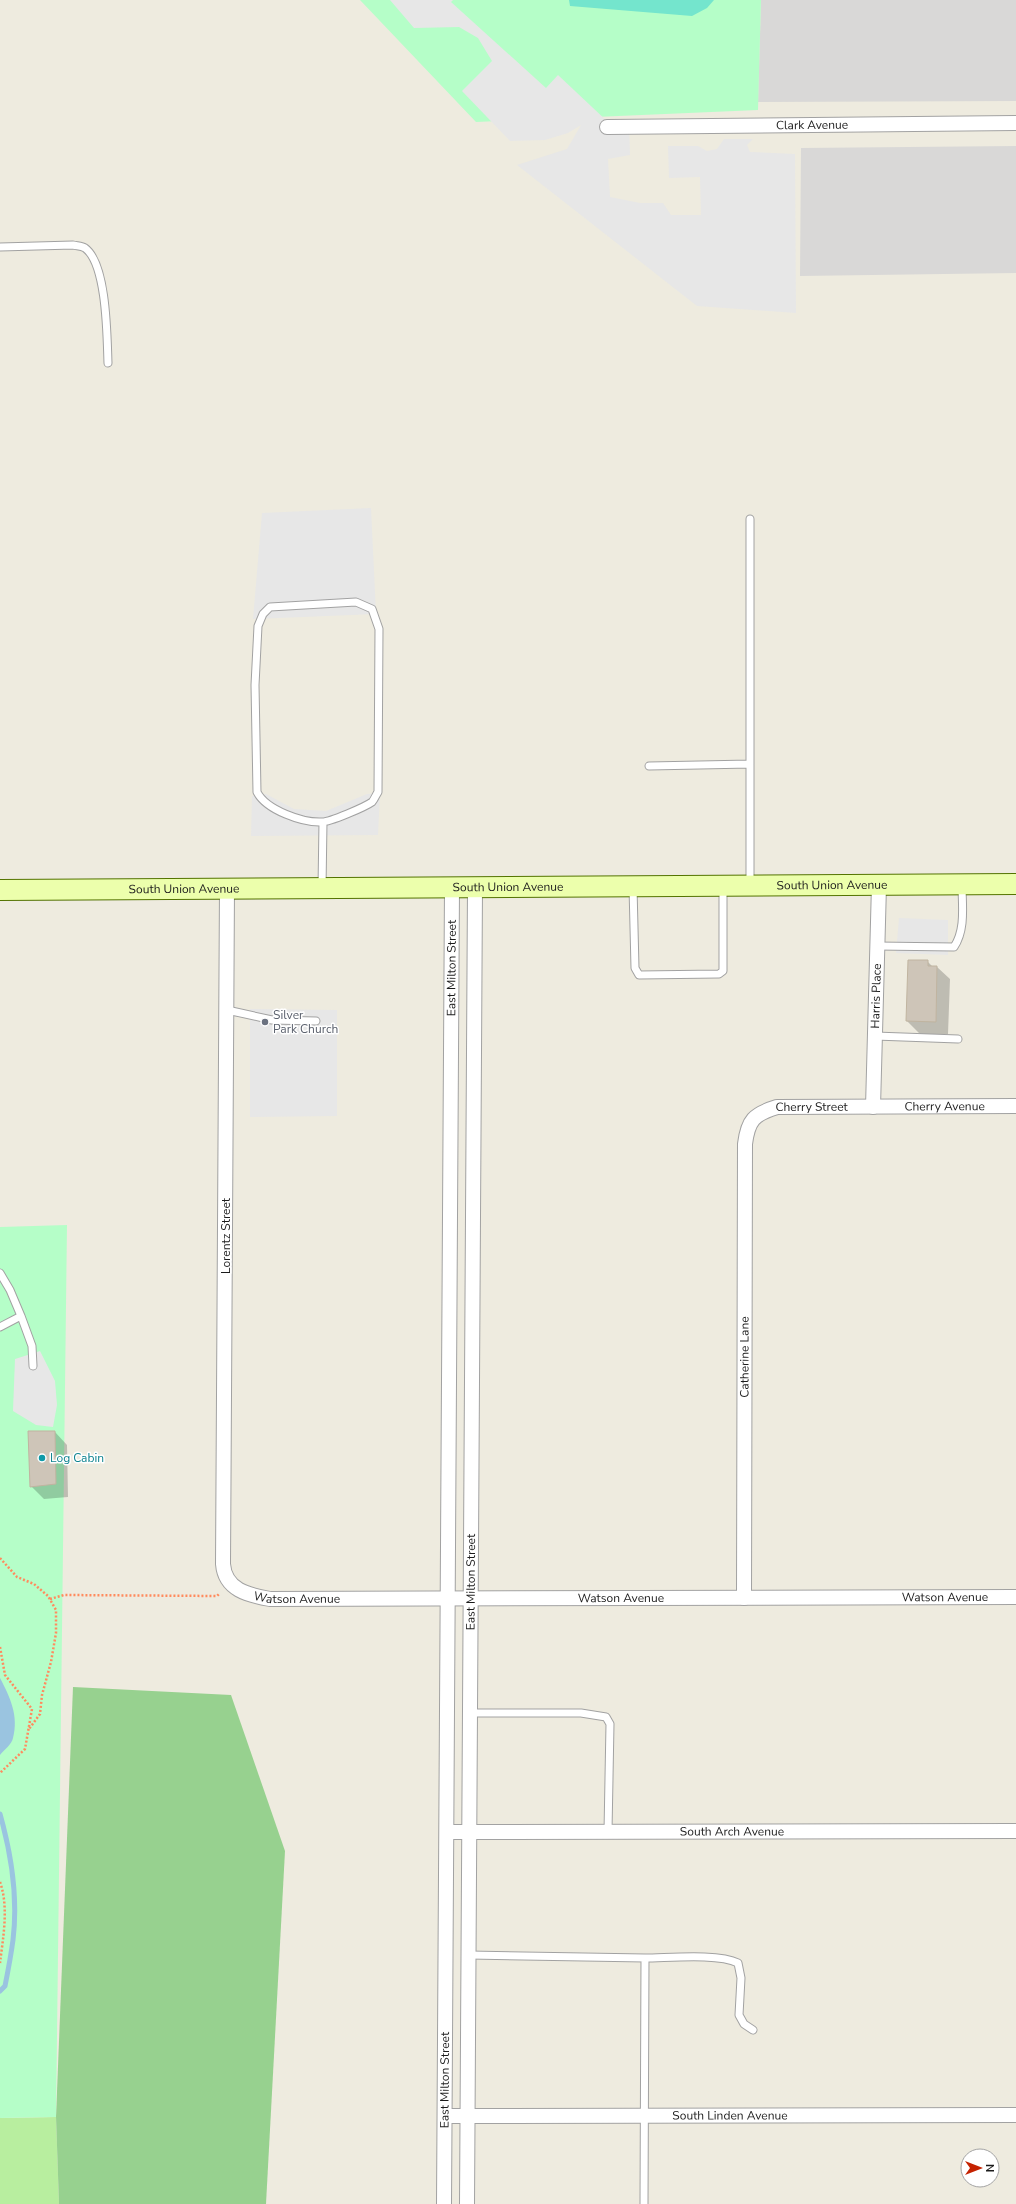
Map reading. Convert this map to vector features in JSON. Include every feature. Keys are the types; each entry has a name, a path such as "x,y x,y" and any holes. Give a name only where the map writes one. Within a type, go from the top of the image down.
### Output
{"main road":[{"name":"South Union Avenue","path":"0,890 1016,884"}],"street":[{"name":"Clark Avenue","path":"607,127 1016,123"},
{"name":"Harris Place","path":"874,1107 879,885"},
{"name":"Lorentz Street","path":"227,888 222,1564 225,1578 229,1583"},
{"name":"East Milton Street","path":"444,2204 449,1599 452,888"},
{"name":"East Milton Street","path":"468,2204 475,888"},
{"path":"451,1049 474,1049"},
{"name":"Cherry Avenue","path":"874,1107 1016,1106"},
{"name":"Cherry Street","path":"753,1118 763,1111 777,1107 874,1107"},
{"name":"Catherine Lane","path":"744,1598 745,1144 753,1118"},
{"path":"450,1185 474,1184"},
{"path":"450,1321 473,1322"},
{"path":"449,1456 472,1455"},
{"name":"Watson Avenue","path":"229,1583 242,1592 270,1598 471,1599 1016,1597"},
{"path":"448,1710 471,1712"},
{"name":"South Arch Avenue","path":"447,1832 1016,1831"},
{"path":"446,1955 469,1955"},
{"name":"South Linden Avenue","path":"445,2116 1016,2115"}],"lane":[{"path":"0,247 73,245 84,247 92,255 98,269 103,295 108,363"},
{"path":"750,519 750,886"},
{"path":"356,602 372,609 379,629 378,792 372,802 323,822 296,817 271,808 261,800 257,792 255,685 258,626 263,614 270,607 356,602"},
{"path":"649,766 750,764"},
{"path":"322,888 323,822"},
{"path":"877,946 954,947 960,938 962,923 962,884"},
{"path":"633,887 637,973 639,976 719,974 723,971 724,886"},
{"path":"227,1010 272,1020 316,1021"},
{"path":"875,1036 958,1039"},
{"path":"0,1273 10,1290 32,1346 33,1366"},
{"path":"0,1327 21,1316"},
{"path":"471,1712 581,1713 606,1717 610,1724 608,1832"},
{"path":"469,1955 714,1958 732,1960 738,1963 741,1978 739,2015 744,2024 754,2030"},
{"path":"644,1958 644,2204"}],"path":[{"path":"0,1558 17,1577 34,1584 50,1599 56,1610 56,1633 51,1662 42,1695 40,1714 29,1729"},
{"path":"50,1599 64,1595 217,1596"},
{"path":"0,1647 5,1675 32,1709 25,1749 0,1773"},
{"path":"0,1882 2,1889 4,1930 0,1964"}],"shaded area":[{"path":"390,0 453,0 451,2 546,88 558,75 609,123 629,123 630,155 608,159 610,197 640,203 663,203 671,215 701,215 700,177 669,178 668,146 698,146 707,151 717,149 724,139 753,139 747,145 750,152 795,154 796,313 697,306 517,165 567,149 581,125 568,133 545,140 510,141 462,91 492,61 478,38 459,27 414,28"},
{"path":"569,0 714,0 707,8 692,16 570,6"},
{"path":"761,0 1016,0 1016,101 758,102"},
{"path":"1016,146 1016,273 800,276 801,148"},
{"path":"371,508 376,614 253,619 262,513"},
{"path":"380,793 378,835 251,836 252,796 266,794 294,809 326,811 367,794"},
{"path":"899,918 948,920 948,955 896,953"},
{"path":"250,1009 337,1010 337,1116 250,1117"},
{"path":"40,1351 55,1381 57,1405 53,1427 36,1425 13,1411 15,1359"},
{"path":"0,1678 10,1700 14,1714 15,1730 10,1745 0,1755"}],"green space":[{"path":"360,0 761,0 758,110 476,122"},
{"path":"67,1225 56,2117 0,2118 0,1227"},
{"path":"73,1687 231,1695 285,1851 266,2204 59,2204 56,2117"},
{"path":"56,2117 59,2204 0,2204 0,2118"}],"building":[{"path":"908,960 928,960 928,966 937,966 936,1022 906,1021"},
{"name":"Log Cabin","path":"28,1431 55,1431 56,1484 30,1487"}],"waterway":[{"path":"0,1814 10,1860 15,1908 13,1940 5,1986 0,1991"}],"place":[{"name":"Silver Park Church","path":"265,1022"},
{"name":"Log Cabin","path":"42,1458"}]}
